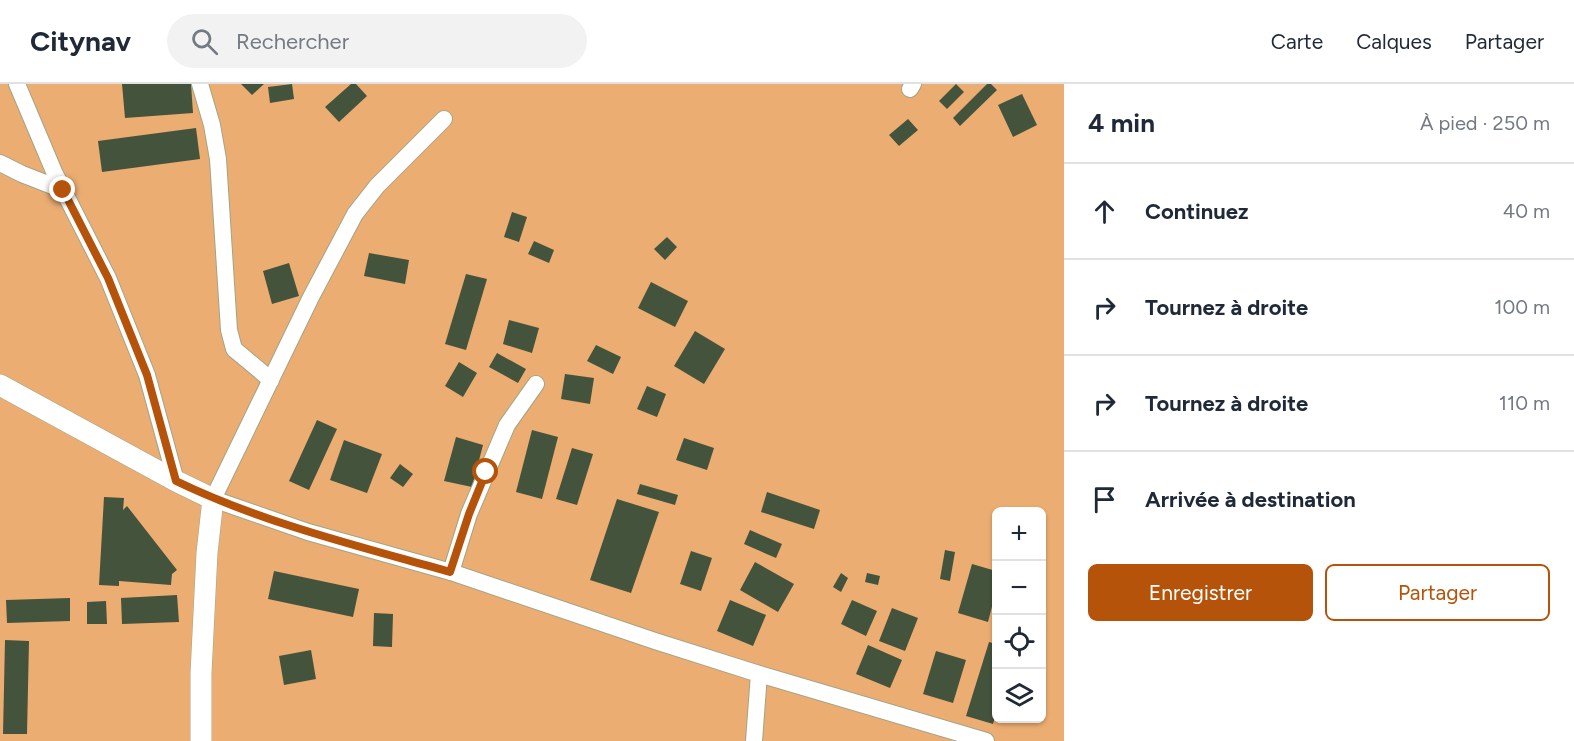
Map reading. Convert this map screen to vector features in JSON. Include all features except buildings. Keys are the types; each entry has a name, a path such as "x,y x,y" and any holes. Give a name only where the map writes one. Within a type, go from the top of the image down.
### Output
{"street":[{"path":"17,84 63,190 108,278 147,375 176,481"},
{"path":"200,84 212,125 218,159 231,339 238,354 271,380"},
{"path":"201,741 201,674 207,554 213,499 311,297 355,214 377,186 444,119"},
{"path":"0,163 63,190"},
{"path":"450,572 469,514 507,425 536,384"},
{"path":"0,385 213,499 308,532 450,572 759,674 986,741"},
{"path":"754,741 759,674"}],"shaded area":[{"path":"0,84 1064,84 1064,741 0,741"}],"route":[{"path":"63,190 108,278 147,375 176,481 213,499 308,532 450,572 486,472"}]}
